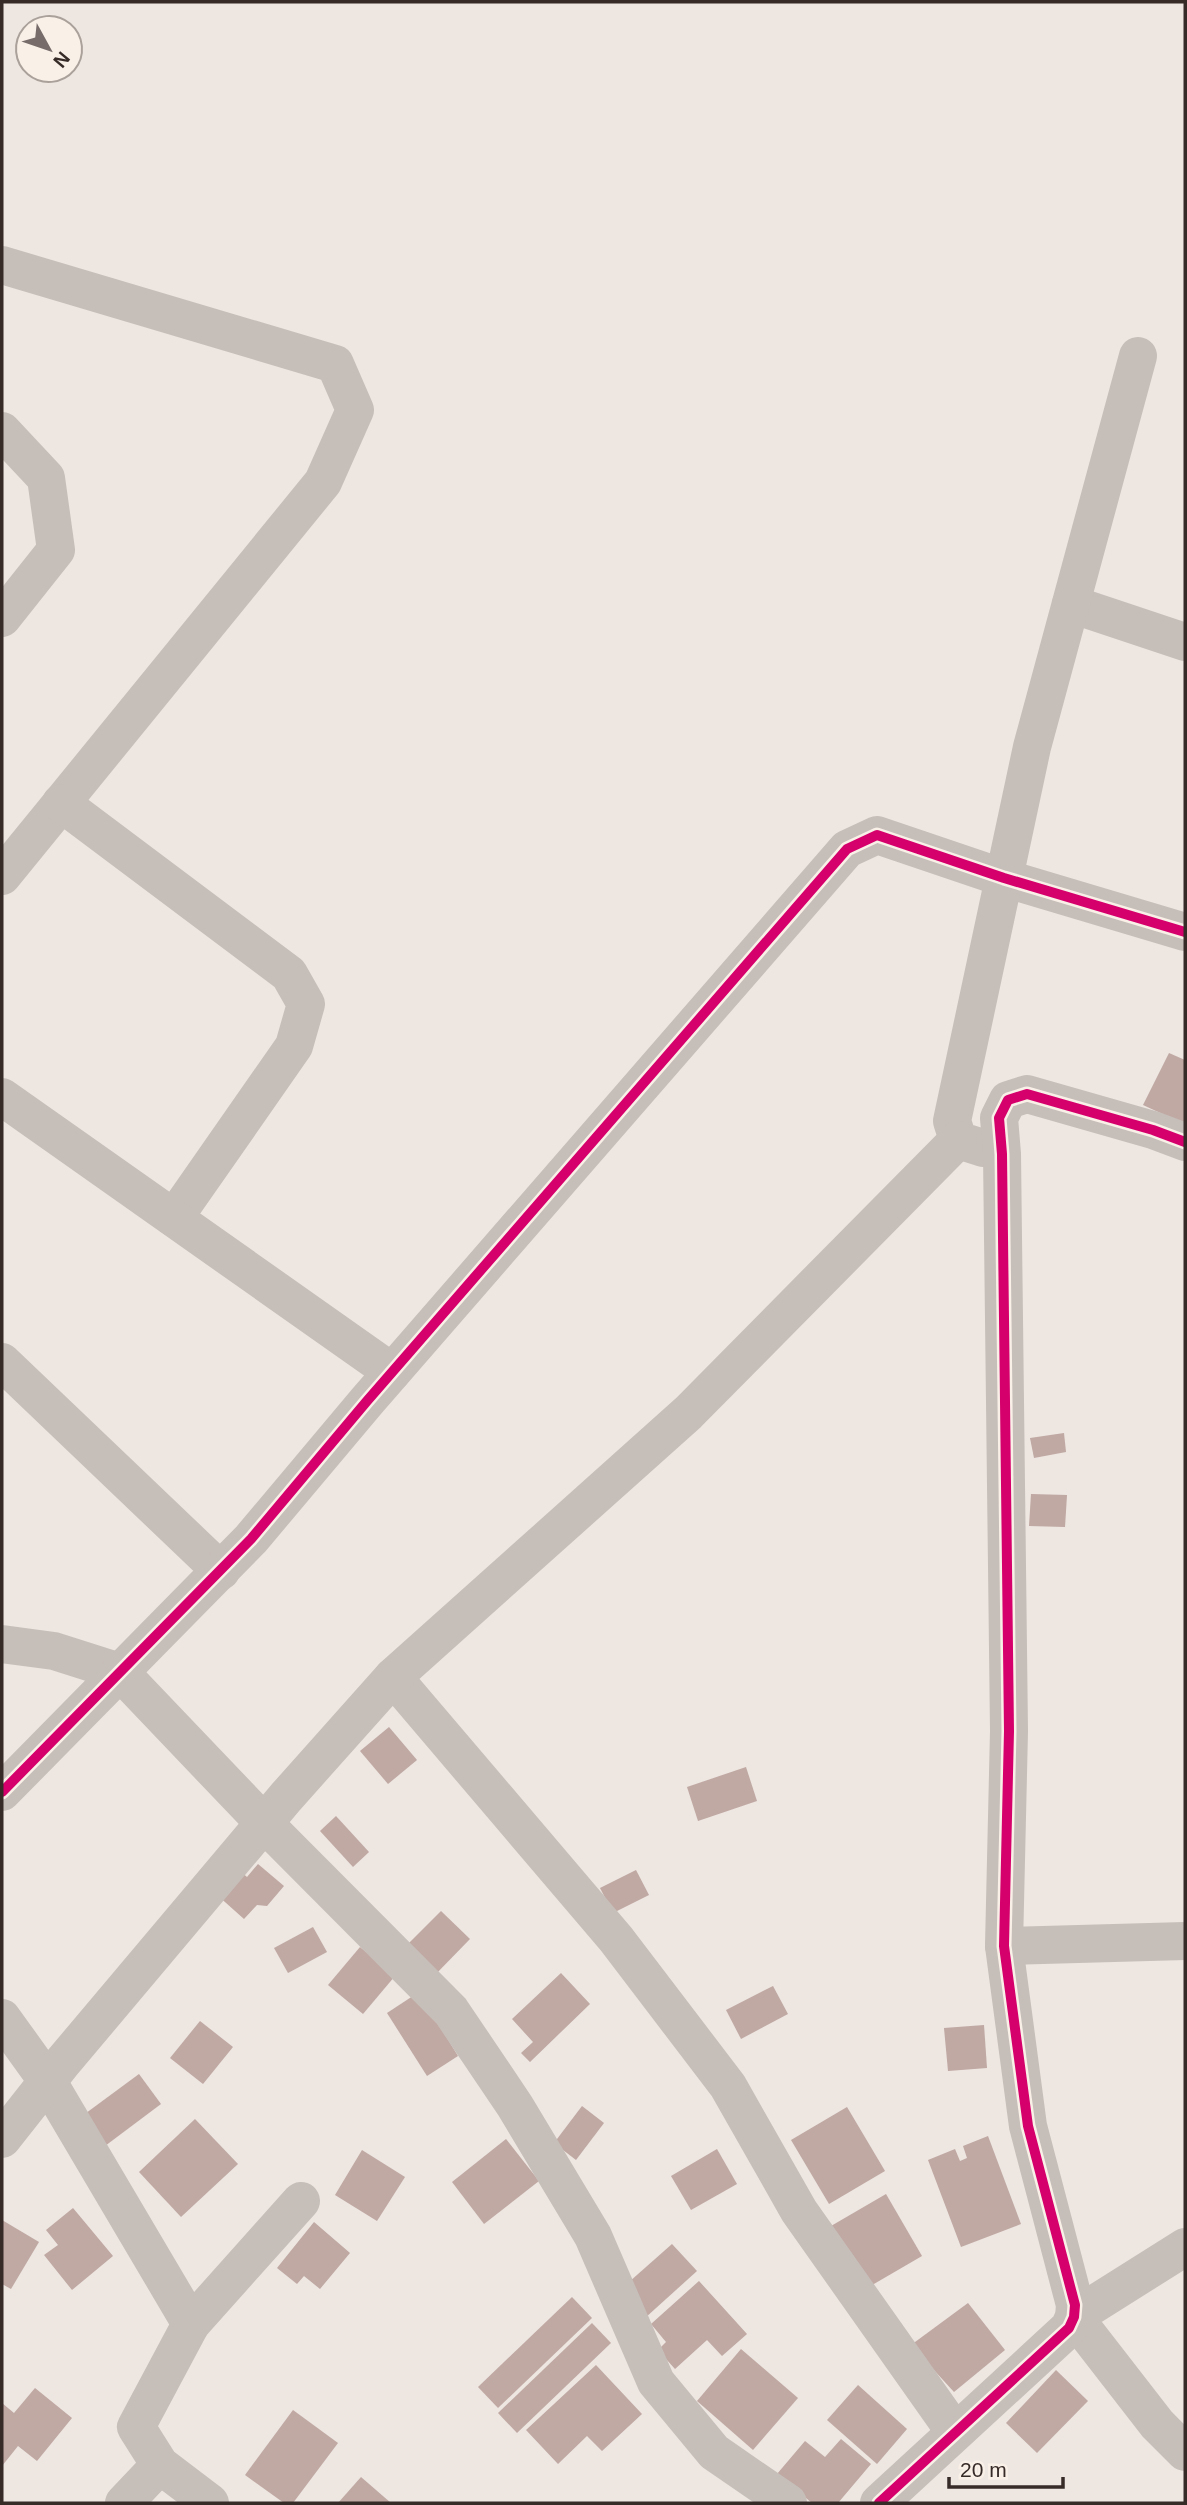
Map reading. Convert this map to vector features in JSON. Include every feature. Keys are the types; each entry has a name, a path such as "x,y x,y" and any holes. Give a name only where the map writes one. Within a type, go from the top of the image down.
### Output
{"street":[{"path":"2,265 335,364 355,410 323,482 2,876"},
{"path":"958,1140 952,1121 1032,747 1138,356"},
{"path":"2,431 46,478 56,550 2,618"},
{"path":"1071,604 1185,642"},
{"path":"61,803 289,974 306,1004 294,1046 174,1218"},
{"path":"2,1793 251,1539 392,1372 847,849 877,835 1004,878 1185,932"},
{"path":"879,2503 1069,2328 1074,2317 1075,2305 1028,2126 1004,1946 1009,1731 1002,1154 999,1118 1008,1100 1027,1094 1153,1130 1185,1142"},
{"path":"2,1097 392,1372"},
{"path":"958,1140 1002,1154"},
{"path":"2,2139 264,1823 393,1677 688,1413 958,1140"},
{"path":"2,1362 221,1572"},
{"path":"2,1644 54,1651 120,1672 264,1823 451,2011 515,2106 593,2236 656,2382 715,2452 788,2503"},
{"path":"393,1677 616,1939 728,2086 799,2211 955,2432"},
{"path":"1004,1946 1185,1941"},
{"path":"2,2018 48,2082 191,2324"},
{"path":"210,2503 160,2465 136,2427 191,2324 301,2201"},
{"path":"1074,2317 1178,2260"},
{"path":"1074,2317 1157,2424 1185,2452"},
{"path":"124,2503 160,2465"}],"building":[{"path":"1169,1053 1185,1060 1184,1124 1143,1105"},
{"path":"1064,1433 1066,1452 1034,1458 1030,1438"},
{"path":"1031,1494 1067,1495 1065,1527 1029,1526"},
{"path":"389,1727 417,1760 388,1784 360,1751"},
{"path":"746,1767 757,1801 698,1821 687,1787"},
{"path":"336,1816 369,1852 353,1867 320,1831"},
{"path":"258,1864 284,1886 267,1906 257,1905 244,1919 216,1894 240,1871 247,1877"},
{"path":"636,1870 649,1895 613,1913 600,1888"},
{"path":"441,1911 470,1939 432,1978 403,1949"},
{"path":"313,1927 327,1952 288,1973 274,1948"},
{"path":"360,1947 395,1976 363,2014 328,1985"},
{"path":"561,1973 590,2004 530,2062 521,2053 533,2042 512,2019"},
{"path":"773,1986 788,2014 741,2039 726,2010"},
{"path":"419,1992 458,2056 427,2076 387,2013"},
{"path":"200,2021 233,2047 203,2084 170,2058"},
{"path":"984,2025 987,2068 948,2071 944,2028"},
{"path":"139,2074 161,2104 101,2149 78,2119"},
{"path":"582,2106 604,2123 576,2160 554,2143"},
{"path":"847,2107 885,2171 829,2204 791,2140"},
{"path":"195,2119 238,2164 181,2217 139,2172"},
{"path":"988,2136 1021,2224 961,2247 928,2160 955,2149 960,2161 967,2158 963,2146"},
{"path":"506,2139 539,2181 484,2224 452,2182"},
{"path":"717,2149 737,2184 691,2210 671,2176"},
{"path":"362,2150 405,2177 377,2221 335,2195"},
{"path":"886,2194 922,2256 867,2288 831,2226"},
{"path":"73,2208 113,2256 72,2290 44,2255 58,2245 46,2230"},
{"path":"2,2220 39,2242 11,2289 2,2284"},
{"path":"314,2222 350,2253 320,2289 304,2276 297,2284 277,2268"},
{"path":"672,2244 697,2271 645,2318 620,2290"},
{"path":"699,2281 747,2334 722,2356 707,2340 675,2369 658,2350 666,2342 651,2324"},
{"path":"572,2297 592,2318 498,2408 478,2387"},
{"path":"968,2303 1005,2350 954,2392 911,2345"},
{"path":"592,2323 611,2343 517,2433 498,2413"},
{"path":"741,2349 798,2398 753,2450 697,2401"},
{"path":"596,2365 642,2414 602,2451 587,2436 558,2464 526,2430"},
{"path":"1056,2370 1088,2401 1037,2453 1006,2423"},
{"path":"858,2385 907,2429 877,2464 827,2420"},
{"path":"35,2388 72,2418 37,2461 18,2446 2,2466 2,2403 14,2413"},
{"path":"293,2410 338,2443 293,2503 284,2503 245,2475"},
{"path":"841,2439 871,2464 838,2503 812,2503 777,2474 805,2441 825,2457"},
{"path":"361,2477 391,2503 338,2503"}],"cycle path":[{"path":"2,1792 251,1539 367,1401 847,849 877,835 1004,878 1185,932"},
{"path":"879,2503 1069,2328 1074,2317 1075,2305 1028,2126 1004,1946 1009,1731 1002,1154 999,1118 1008,1100 1027,1094 1153,1130 1185,1142"}]}
